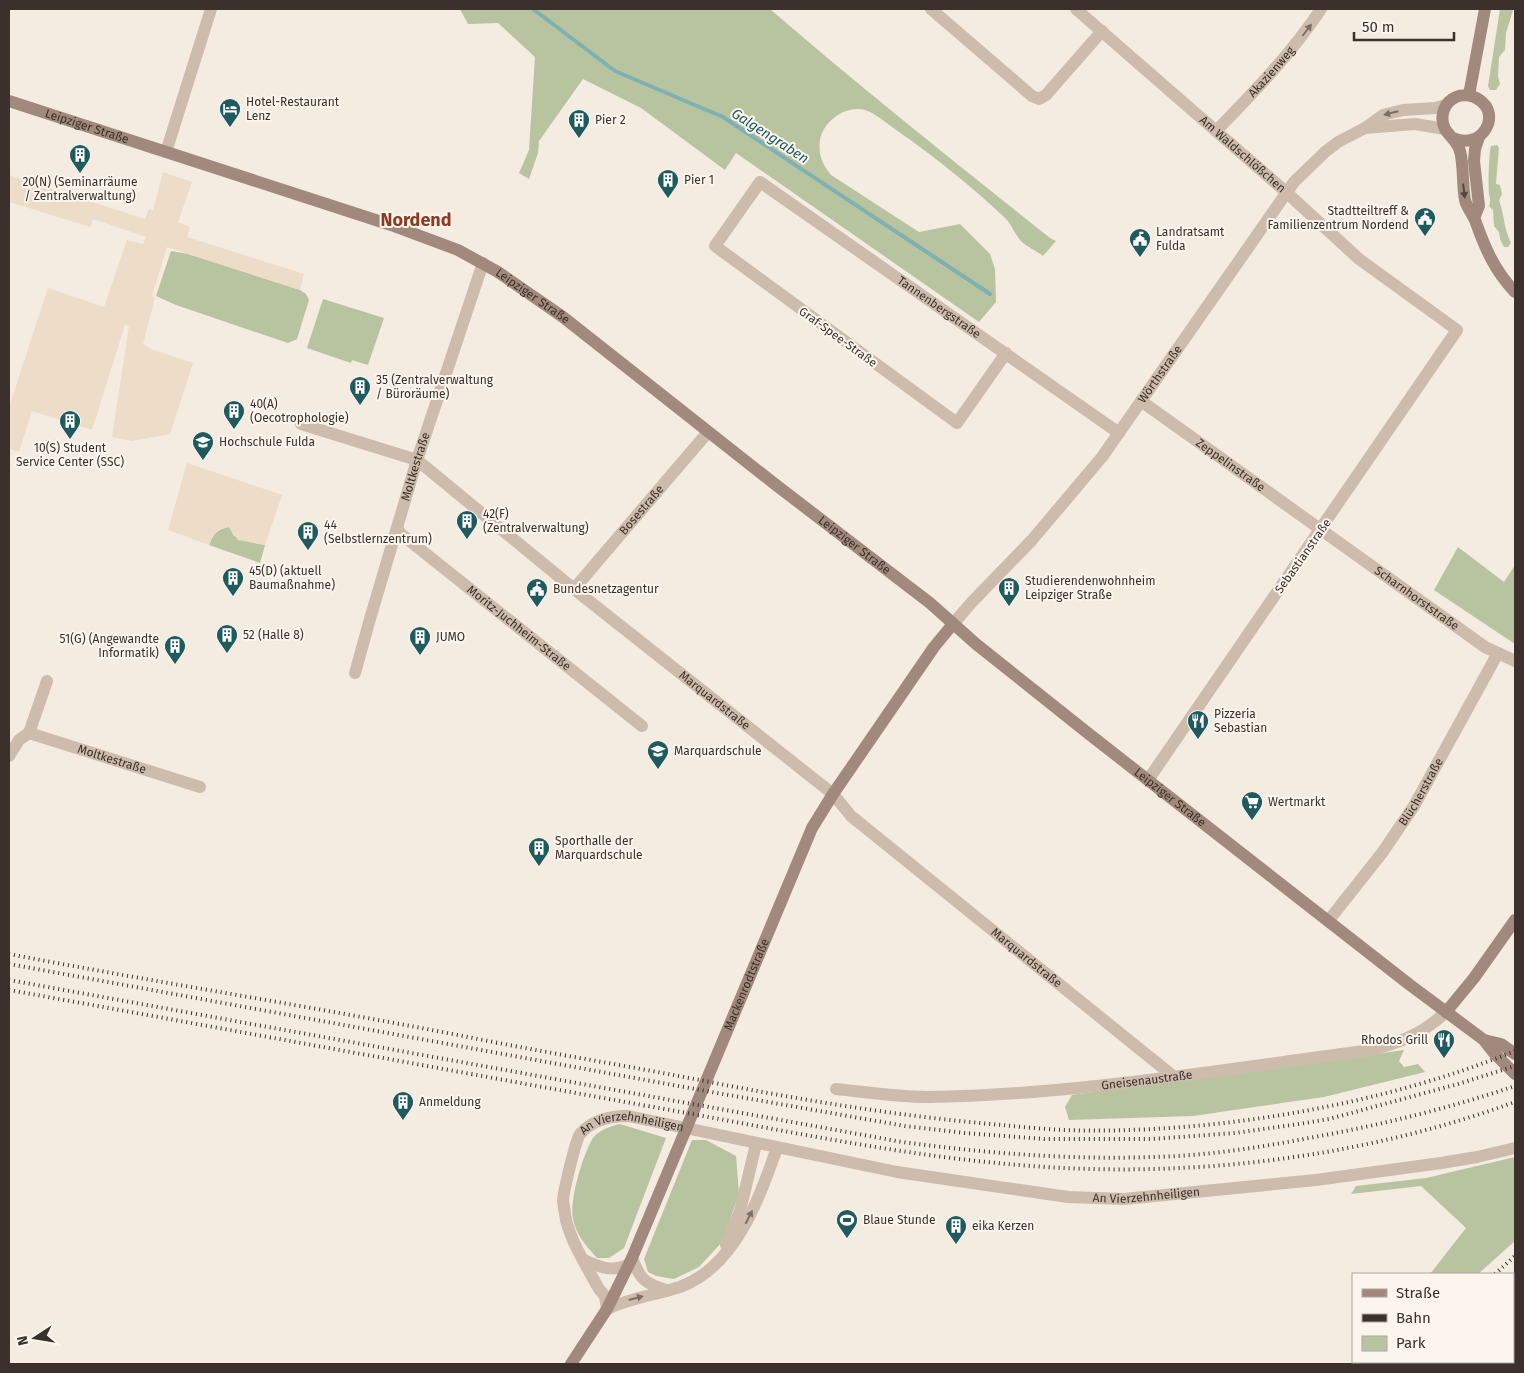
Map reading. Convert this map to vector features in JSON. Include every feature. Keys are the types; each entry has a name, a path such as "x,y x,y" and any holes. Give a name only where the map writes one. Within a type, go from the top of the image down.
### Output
{"main road":[{"path":"1470,95 1484,9"},
{"path":"1474,218 1479,206 1474,161 1475,149 1479,137 1488,124 1489,116 1482,101 1470,95 1457,96 1446,105 1443,117 1461,156 1467,208 1474,218 1490,259 1504,280 1515,292"},
{"name":"Leipziger Straße","path":"9,101 417,234 483,263 556,312 930,603 976,644 1148,780 1484,1040 1515,1074"},
{"path":"1449,133 1466,141 1479,137"},
{"name":"Mackenrodtstraße","path":"571,1364 607,1309 631,1261 812,828 833,794 934,647 953,624"},
{"path":"1446,1012 1474,978 1515,920"},
{"name":"Leipziger Straße","path":"1484,1040 1501,1044 1515,1054"}],"street":[{"path":"166,152 211,9"},
{"path":"931,9 1032,96 1039,99 1046,96 1102,31"},
{"name":"Am Waldschlößchen","path":"1076,9 1286,192 1359,259 1457,330"},
{"name":"Akazienweg","path":"1216,131 1291,49 1321,9"},
{"name":"Wörthstraße","path":"953,624 1032,540 1102,457 1294,182 1324,152 1338,142 1365,128 1383,114 1446,105"},
{"name":"Wörthstraße","path":"1365,128 1415,124 1449,133"},
{"name":"Tannenbergstraße","path":"760,182 1119,433"},
{"name":"Graf-Spee-Straße","path":"760,182 714,246 956,423 1006,353"},
{"name":"Moltkestraße","path":"355,673 417,460 483,263"},
{"name":"Sebastianstraße","path":"1148,780 1457,330"},
{"name":"Zeppelinstraße","path":"1141,401 1322,529"},
{"name":"Marquardstraße","path":"301,424 417,460 574,589 833,794 846,811 1173,1076"},
{"name":"Bosestraße","path":"574,589 708,432"},
{"name":"Moritz-Juchheim-Straße","path":"397,528 400,534 642,726"},
{"name":"Scharnhorststraße","path":"1322,529 1485,647 1515,661"},
{"name":"Blücherstraße","path":"1329,920 1382,853 1414,806 1498,653"},
{"path":"9,756 14,747 27,734 47,681"},
{"name":"Moltkestraße","path":"27,734 200,787"},
{"name":"Gneisenaustraße","path":"836,1090 926,1097 1059,1090 1173,1076 1364,1051 1388,1046 1422,1031 1446,1012"},
{"name":"An Vierzehnheiligen","path":"607,1309 605,1296 599,1289 584,1260 567,1221 563,1200 578,1135 604,1118 628,1116 897,1172 1068,1197 1124,1199 1326,1179 1441,1163 1515,1148"},
{"path":"721,1257 740,1211 756,1144"},
{"path":"607,1309 621,1302 680,1286 706,1274 741,1233 762,1193 777,1148"},
{"path":"584,1260 605,1269 621,1268 631,1261 649,1285 666,1290"}],"green space":[{"path":"460,9 770,9 909,125 1056,241 1043,256 1026,245 1021,241 1006,219 966,183 926,151 881,119 862,109 854,109 839,114 832,119 822,132 820,154 825,167 831,175 919,232 960,224 990,254 995,269 996,302 979,322 736,153 725,170 641,108 583,79 539,141 538,153 529,179 519,173 529,150 535,57 498,23 468,24"},
{"path":"1500,9 1513,10 1506,33 1505,50 1499,57 1498,76 1500,84 1496,90 1490,90 1488,86"},
{"path":"1497,145 1499,148 1496,184 1500,185 1502,194 1499,200 1511,243 1508,247 1504,247 1500,239 1499,232 1494,226 1493,210 1489,206 1490,149 1491,146"},
{"path":"171,251 188,254 300,290 306,294 309,300 297,339 288,343 176,305 156,296"},
{"path":"323,299 384,318 368,365 352,360 351,363 307,348"},
{"path":"229,527 234,536 249,542 265,545 260,563 209,545 216,533 221,529"},
{"path":"1458,547 1504,582 1515,565 1515,644 1434,590"},
{"path":"1404,1050 1399,1061 1404,1067 1418,1064 1425,1072 1324,1097 1193,1116 1069,1120 1065,1107 1072,1095"},
{"path":"620,1124 666,1138 624,1248 609,1258 597,1258 582,1240 574,1225 573,1201 581,1166 593,1138 609,1127"},
{"path":"692,1140 706,1140 736,1156 739,1193 723,1241 699,1267 674,1279 656,1276 648,1272 644,1259"},
{"path":"1515,1157 1515,1241 1479,1273 1431,1273 1466,1228 1421,1186 1351,1194 1356,1186 1426,1178"}],"shaded area":[{"path":"163,172 192,182 178,222 190,227 187,237 304,274 300,290 167,247 152,296 155,298 143,344 151,349 193,363 170,434 132,441 112,437 129,326 125,325 92,430 32,411 19,452 9,448 9,407 48,288 104,307 127,240 143,244 146,237 93,219 90,227 10,202 9,175 145,219 149,209 153,210"},
{"path":"187,463 282,495 265,545 238,540 229,527 219,529 212,536 209,545 168,530"}],"waterway":[{"name":"Galgengraben","path":"533,9 615,71 723,117 990,294"}],"railway":[{"path":"9,954 825,1103 931,1118 1055,1130 1176,1128 1235,1122 1293,1113 1408,1087 1515,1051"},
{"path":"9,964 905,1126 1044,1139 1152,1139 1235,1133 1299,1124 1329,1119 1458,1084 1515,1066"},
{"path":"9,980 902,1142 1027,1155 1121,1158 1207,1154 1244,1149 1380,1124 1462,1103 1515,1086"},
{"path":"9,990 852,1143 949,1158 1046,1167 1165,1169 1225,1165 1284,1158 1343,1149 1401,1136 1459,1121 1515,1102"},
{"path":"1496,1273 1515,1256"}],"place":[{"name":"Hotel-Restaurant Lenz","path":"230,128"},
{"name":"Pier 2","path":"579,139"},
{"name":"20(N) (Seminarräume / Zentralverwaltung)","path":"80,174"},
{"name":"Pier 1","path":"668,199"},
{"name":"Stadtteiltreff & Familienzentrum Nordend","path":"1425,237"},
{"name":"Landratsamt Fulda","path":"1140,258"},
{"name":"35 (Zentralverwaltung / Büroräume)","path":"360,406"},
{"name":"40(A) (Oecotrophologie)","path":"234,430"},
{"name":"10(S) Student Service Center (SSC)","path":"70,440"},
{"name":"Hochschule Fulda","path":"203,461"},
{"name":"42(F) (Zentralverwaltung)","path":"467,540"},
{"name":"44 (Selbstlernzentrum)","path":"308,551"},
{"name":"45(D) (aktuell Baumaßnahme)","path":"233,597"},
{"name":"Studierendenwohnheim Leipziger Straße","path":"1009,607"},
{"name":"Bundesnetzagentur","path":"537,608"},
{"name":"52 (Halle 8)","path":"227,654"},
{"name":"JUMO","path":"420,656"},
{"name":"51(G) (Angewandte Informatik)","path":"175,665"},
{"name":"Pizzeria Sebastian","path":"1198,740"},
{"name":"Marquardschule","path":"658,770"},
{"name":"Wertmarkt","path":"1252,821"},
{"name":"Sporthalle der Marquardschule","path":"539,867"},
{"name":"Rhodos Grill","path":"1444,1059"},
{"name":"Anmeldung","path":"403,1121"},
{"name":"Blaue Stunde","path":"847,1239"},
{"name":"eika Kerzen","path":"956,1245"}],"district":[{"name":"Nordend","path":"416,220"}]}
